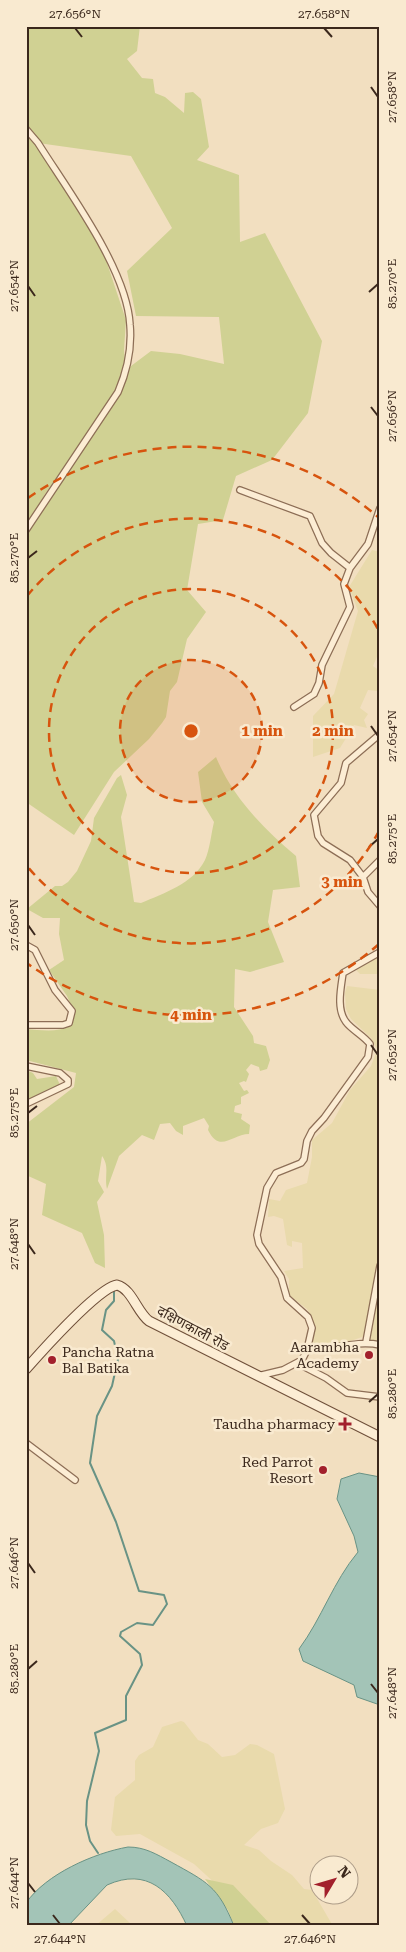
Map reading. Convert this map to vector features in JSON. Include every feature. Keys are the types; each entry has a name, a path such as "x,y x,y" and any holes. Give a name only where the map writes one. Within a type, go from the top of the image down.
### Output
{"main road":[{"name":"दक्षिणकाली रोड","path":"26,1369 48,1344 101,1293 112,1286 117,1286 128,1293 141,1315 149,1322 256,1377 380,1437"}],"street":[{"path":"26,129 38,143 107,253 126,304 130,325 127,371 118,392 26,530"},
{"path":"240,490 310,516 322,543 330,553 350,568"},
{"path":"294,707 314,694 330,646 350,607 344,584 350,568 368,544 380,508"},
{"path":"380,734 346,763 341,783 314,816 318,836 323,843 350,860 363,877 368,892 380,906"},
{"path":"363,877 380,860"},
{"path":"26,945 35,950 55,990 72,1011 69,1023 63,1025 26,1025"},
{"path":"256,1377 283,1370 297,1363 308,1350 312,1328 310,1320 287,1298 281,1277 263,1252 257,1235 270,1180 276,1173 301,1163 304,1159 307,1141 312,1131 324,1118 368,1057 370,1044 346,1022 341,1011 343,974 380,952"},
{"path":"26,1066 60,1073 68,1080 68,1084 26,1104"},
{"path":"366,1342 380,1266"},
{"path":"308,1350 335,1349 366,1342 380,1345"},
{"path":"297,1363 326,1378 348,1393 380,1397"},
{"path":"26,1443 75,1480"}],"shaded area":[{"path":"372,550 380,552 380,650 373,666 380,671 378,691 368,690 360,708 368,714 364,720 367,728 354,725 340,748 313,757 313,716 334,694 358,611 349,587"},
{"path":"380,956 380,974 360,974 356,970"},
{"path":"347,986 380,990 380,1248 365,1336 336,1346 320,1349 310,1347 315,1327 312,1318 307,1309 289,1295 289,1279 284,1271 303,1268 302,1243 292,1241 292,1247 287,1245 283,1219 274,1216 268,1217 269,1199 280,1201 286,1190 307,1183 312,1157 312,1140 332,1123 350,1090 371,1066 376,1053 377,1049 371,1038 351,1019 346,1009 345,993"},
{"path":"380,1285 380,1340 369,1341"},
{"path":"359,1473 380,1477 380,1705 357,1697 354,1685 303,1661 299,1649 341,1575 358,1552 354,1536 337,1499 341,1479"},
{"path":"181,1721 184,1722 198,1740 208,1744 222,1757 235,1755 250,1744 257,1745 274,1754 285,1809 278,1823 261,1829 244,1845 259,1850 271,1861 292,1875 304,1889 308,1890 308,1904 320,1904 333,1926 247,1926 218,1886 194,1864 140,1834 116,1836 111,1830 115,1797 135,1780 135,1761 139,1755 153,1747 162,1727"},
{"path":"128,1847 140,1848 155,1854 203,1880 217,1893 234,1926 187,1926 181,1913 165,1893 146,1881 134,1879 121,1880 107,1885 68,1926 26,1926 26,1903 46,1883 72,1866 101,1854"},
{"path":"115,1909 130,1923 129,1926 95,1926"}],"green space":[{"path":"26,26 140,26 137,51 127,59 142,78 153,79 155,93 165,97 184,113 185,93 193,92 201,99 209,147 197,160 239,175 240,242 265,233 322,341 308,413 272,460 236,476 223,520 198,524 187,590 206,612 187,639 177,682 170,691 166,717 149,739 114,772 74,835 26,802","holes":["38,143 131,156 172,228 127,271 136,316 219,317 224,364 180,354 151,351 131,366 126,374 124,350 126,320 103,251","92,429 27,528 45,494"]},
{"path":"216,757 240,799 261,823 296,856 300,887 273,890 268,922 284,962 250,972 235,969 234,1007 253,1036 254,1043 266,1046 270,1060 267,1069 260,1071 259,1067 251,1064 246,1070 249,1074 246,1082 239,1083 244,1091 247,1090 249,1093 241,1097 241,1104 235,1106 234,1112 242,1114 241,1119 250,1125 249,1134 222,1142 217,1141 213,1137 208,1130 209,1126 204,1118 183,1126 183,1135 176,1131 170,1123 160,1124 154,1140 142,1135 119,1156 107,1189 106,1164 102,1156 98,1181 104,1192 97,1202 104,1235 105,1268 95,1263 82,1233 42,1215 46,1184 26,1175 26,1124 74,1087 76,1073 26,1060 26,1029 60,1030 70,1026 74,1012 67,996 49,970 64,960 59,934 60,918 43,918 27,909 55,886 62,886 68,882 77,871 91,841 94,818 117,778 121,775 127,795 121,817 134,902 141,903 186,882 200,868 207,856 214,822 202,802 198,772"},
{"path":"26,1070 33,1073 37,1079 56,1076 60,1085 29,1100 26,1098"},
{"path":"205,1879 233,1885 272,1926 234,1926 228,1910"}],"waterway":[{"path":"98,1853 90,1841 86,1825 87,1801 99,1751 95,1733 126,1720 126,1696 142,1665 140,1654 120,1636 121,1632 137,1623 153,1625 167,1604 164,1595 139,1591 116,1522 90,1463 97,1416 112,1386 118,1359 114,1341 102,1330 106,1310 114,1301 114,1290"}],"place":[{"name":"Aarambha Academy","path":"369,1355"},
{"name":"Pancha Ratna Bal Batika","path":"52,1360"},
{"name":"Taudha pharmacy","path":"345,1424"},
{"name":"Red Parrot Resort","path":"323,1470"}]}
